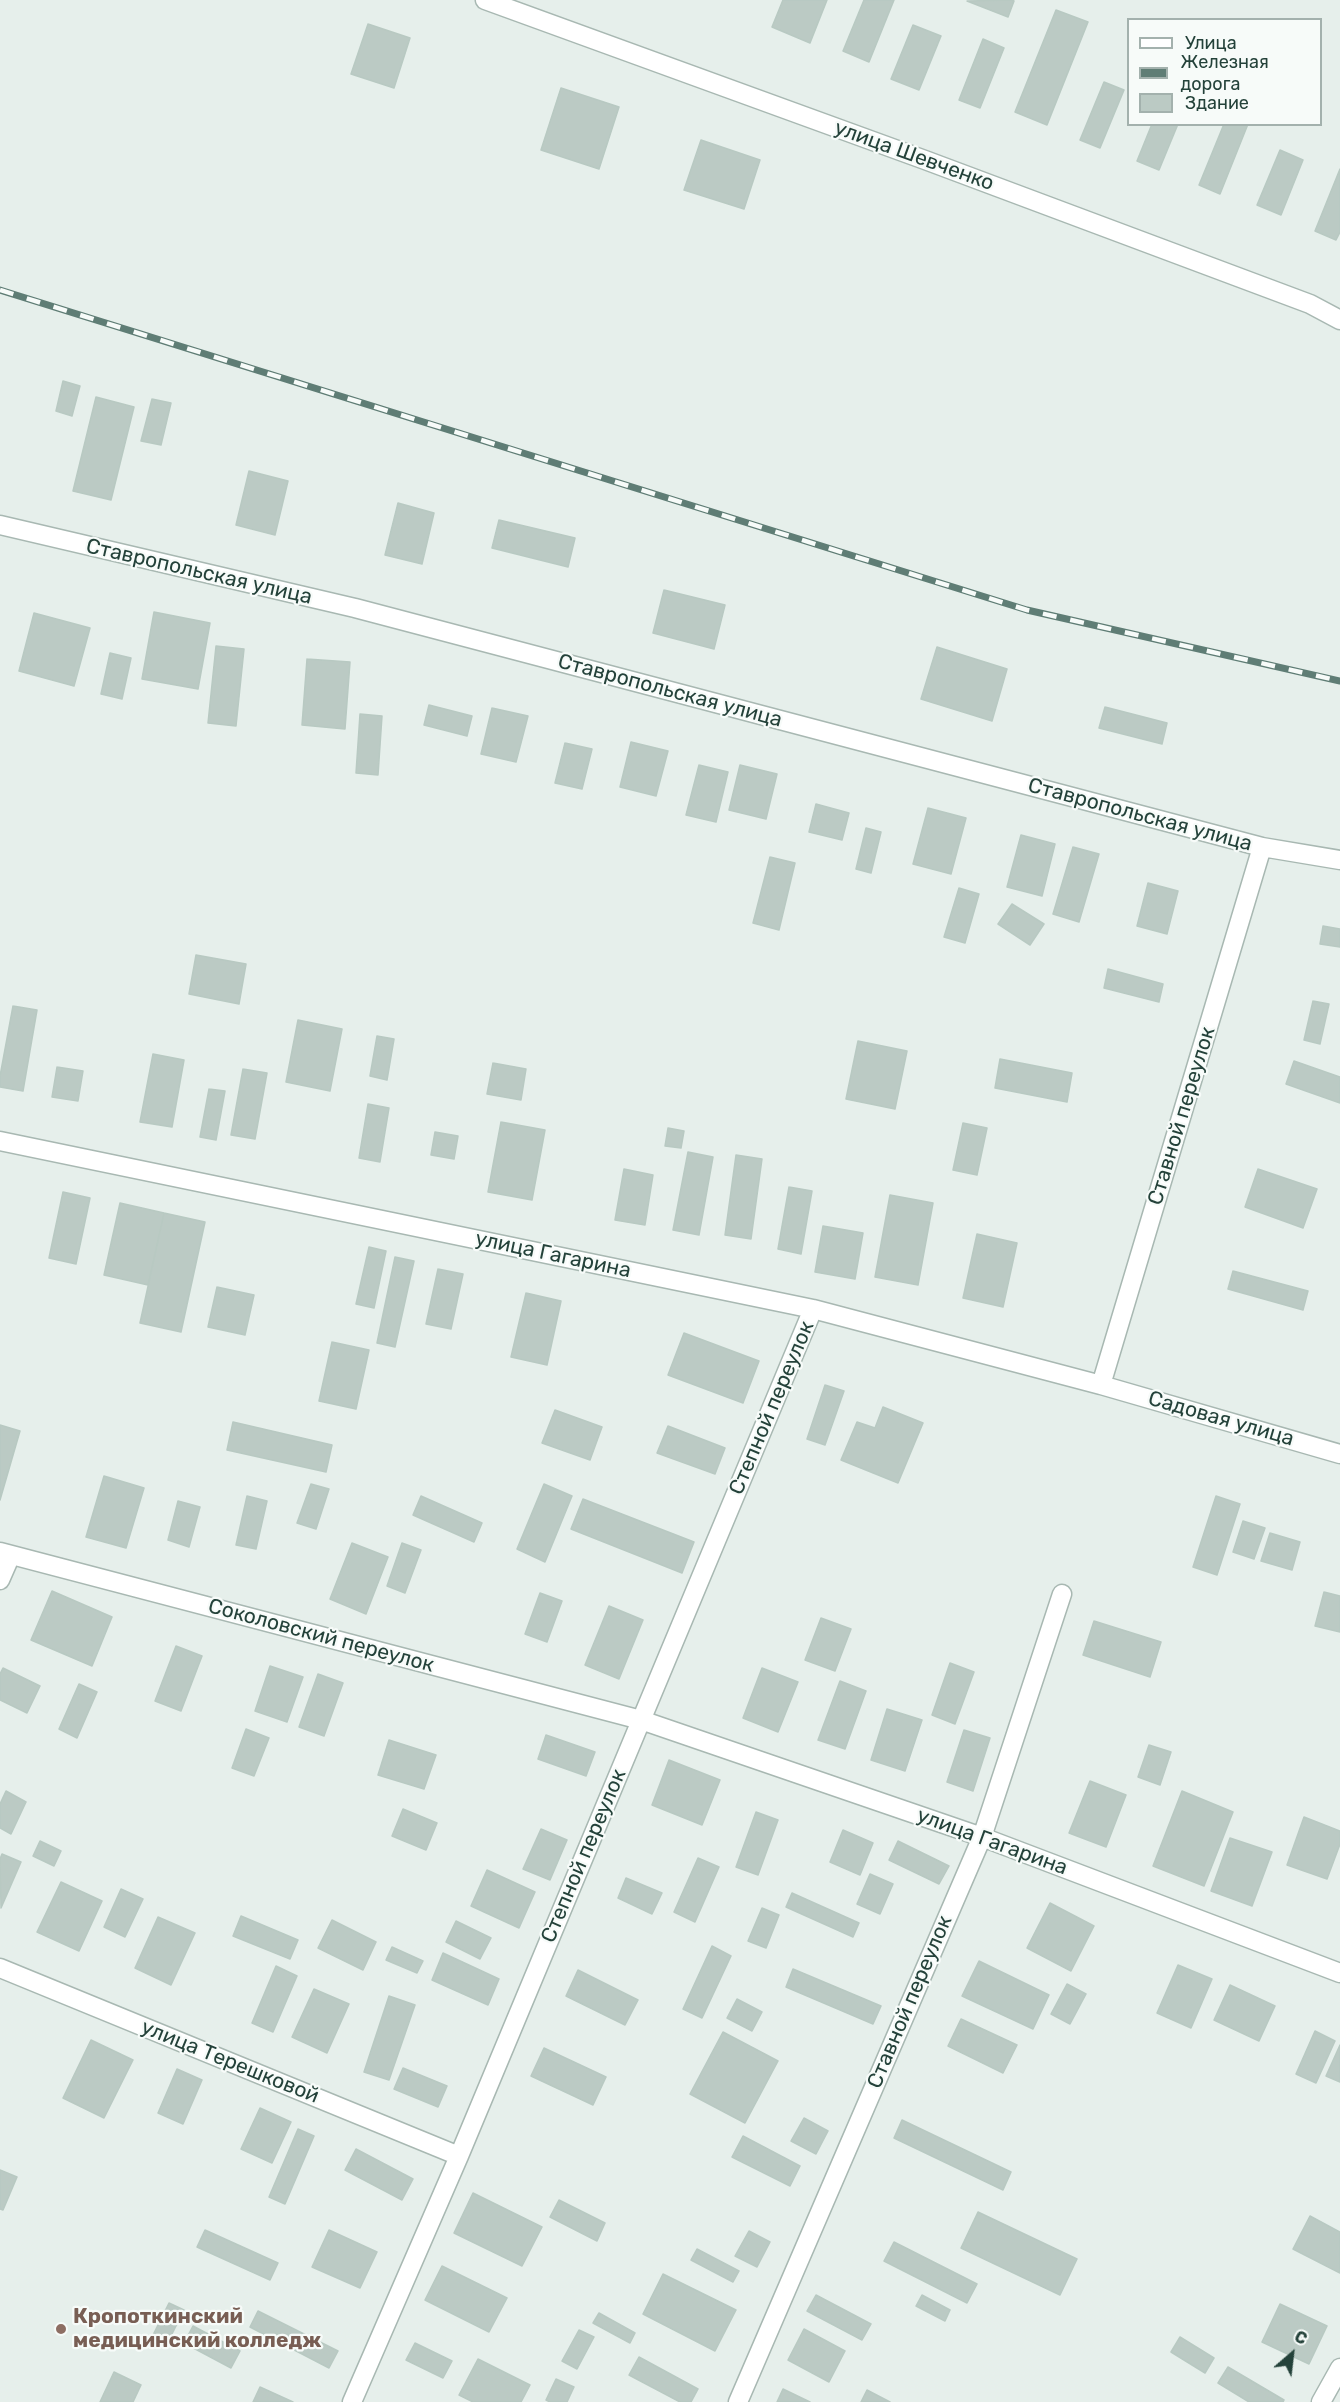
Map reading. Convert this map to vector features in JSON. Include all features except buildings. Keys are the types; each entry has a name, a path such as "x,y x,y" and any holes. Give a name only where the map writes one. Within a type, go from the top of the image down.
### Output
{"street":[{"name":"улица Шевченко","path":"485,0 936,164 1310,304 1340,320"},
{"name":"Ставропольская улица","path":"0,525 355,608 1262,847 1340,860"},
{"name":"Ставной переулок","path":"1101,1385 1262,847"},
{"name":"улица Гагарина","path":"0,1141 813,1309 1101,1385"},
{"name":"Степной переулок","path":"352,2402 459,2156 813,1309"},
{"name":"Садовая улица","path":"1101,1385 1340,1454"},
{"name":"Соколовский переулок","path":"6,1553 641,1720"},
{"path":"0,1580 6,1553"},
{"name":"Ставной переулок","path":"738,2402 982,1837 1062,1594"},
{"name":"улица Гагарина","path":"641,1720 982,1837 1340,1973"},
{"name":"улица Терешковой","path":"0,1968 459,2156"},
{"path":"1321,2402 1340,2368"}],"railway":[{"path":"0,290 1027,610 1340,681"}],"place":[{"name":"Кропоткинский медицинский колледж","path":"61,2329"}]}
